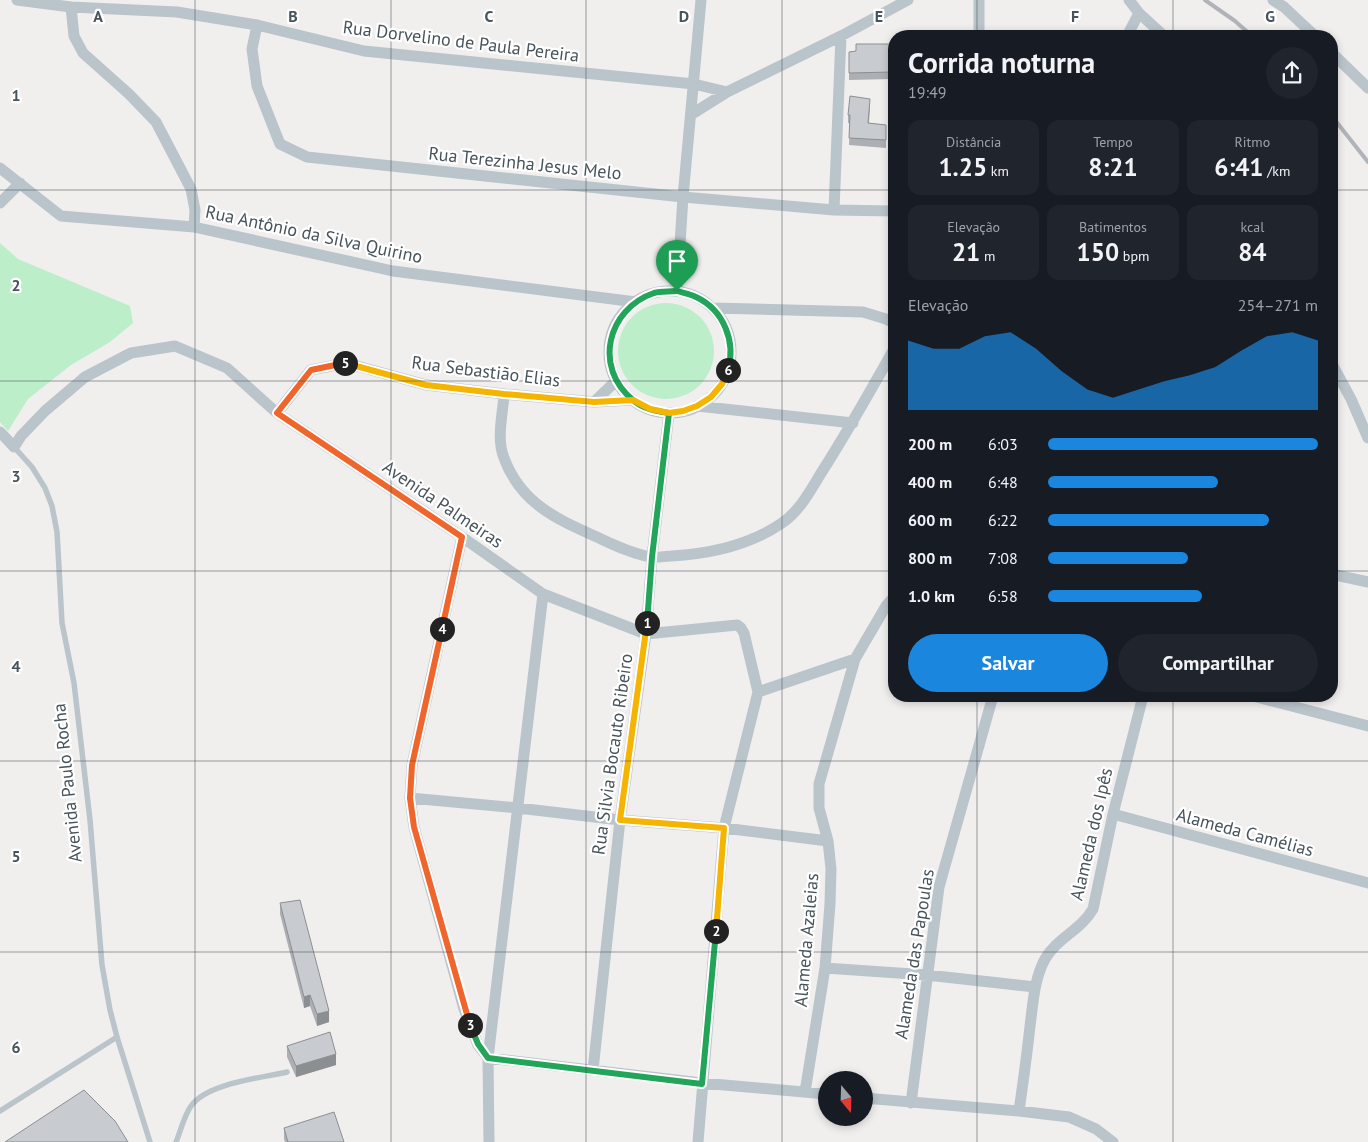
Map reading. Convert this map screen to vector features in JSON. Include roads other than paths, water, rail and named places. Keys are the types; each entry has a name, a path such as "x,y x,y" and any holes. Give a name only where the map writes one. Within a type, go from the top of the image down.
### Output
{"street":[{"name":"Rua Dorvelino de Paula Pereira","path":"17,0 71,7 177,12 257,26 364,51 694,84 727,92"},
{"path":"677,291 683,197 701,0"},
{"path":"692,114 727,92 841,36 908,0"},
{"path":"979,0 979,30"},
{"path":"1129,0 1139,14 1157,30"},
{"path":"1273,0 1284,7 1309,30"},
{"path":"71,7 74,36 83,53 129,94 156,122 191,189 195,210 194,227"},
{"path":"1130,30 1139,14"},
{"name":"Rua Terezinha Jesus Melo","path":"257,26 252,48 257,86 280,144 307,157 683,197 834,210 888,211"},
{"path":"834,210 841,36"},
{"path":"1338,59 1368,88"},
{"name":"Rua Antônio da Silva Quirino","path":"0,168 61,216 194,227 393,271 636,302"},
{"path":"0,203 20,183"},
{"path":"677,291 696,297 713,308 723,321 729,336 731,353 728,369 722,384 711,397 697,406 669,413 650,409 633,400 616,381 610,364 609,346 614,329 622,314 636,302 655,293 677,291"},
{"path":"713,308 863,312 888,320"},
{"name":"Avenida Palmeiras","path":"14,447 45,410 85,377 131,353 175,346 227,368 277,413 462,537 543,594 646,634 737,625 744,633 758,692"},
{"path":"504,394 500,442 503,456 511,475 535,503 557,519 616,546 652,557 686,555 730,547 762,535 782,524 798,510 853,423 888,361"},
{"name":"Rua Sebastião Elias","path":"277,413 311,370 346,363 426,385 594,402 633,400"},
{"path":"1338,376 1351,399 1368,438"},
{"path":"594,402 616,381"},
{"path":"697,406 853,423"},
{"name":"Rua Silvia Bocauto Ribeiro","path":"593,1070 620,820 646,634 652,557 669,413"},
{"name":"Avenida Paulo Rocha","path":"0,432 14,447"},
{"path":"462,537 412,765 410,798 414,827 464,1009 478,1044 488,1058 702,1084 818,1093"},
{"path":"1338,576 1368,582"},
{"path":"489,1142 488,1058 543,594"},
{"name":"Alameda Azaleias","path":"804,1092 825,968 830,904 831,869 828,841 819,808 819,784 855,659 888,609"},
{"path":"698,1142 724,828 758,692 855,659"},
{"name":"Alameda das Papoulas","path":"911,1103 939,887 991,702"},
{"name":"Alameda dos Ipês","path":"1019,1111 1035,987 1044,961 1051,949 1061,939 1082,924 1093,910 1113,814 1141,702"},
{"path":"1276,702 1368,726"},
{"path":"410,798 620,820 724,828 828,841"},
{"name":"Alameda Camélias","path":"1113,814 1368,883"},
{"path":"825,968 927,975 1035,987"},
{"path":"873,1099 1069,1117 1096,1129 1112,1142"}],"lane":[{"name":"Avenida Paulo Rocha","path":"14,447 32,467 45,488 52,506 57,532 62,623 74,683 90,820 102,965 117,1038 150,1142"},
{"path":"0,1111 117,1038"},
{"path":"176,1142 191,1106 200,1097 212,1090 286,1072"}],"railway":[{"path":"1205,0 1245,30"},
{"path":"1338,124 1368,162"}]}
